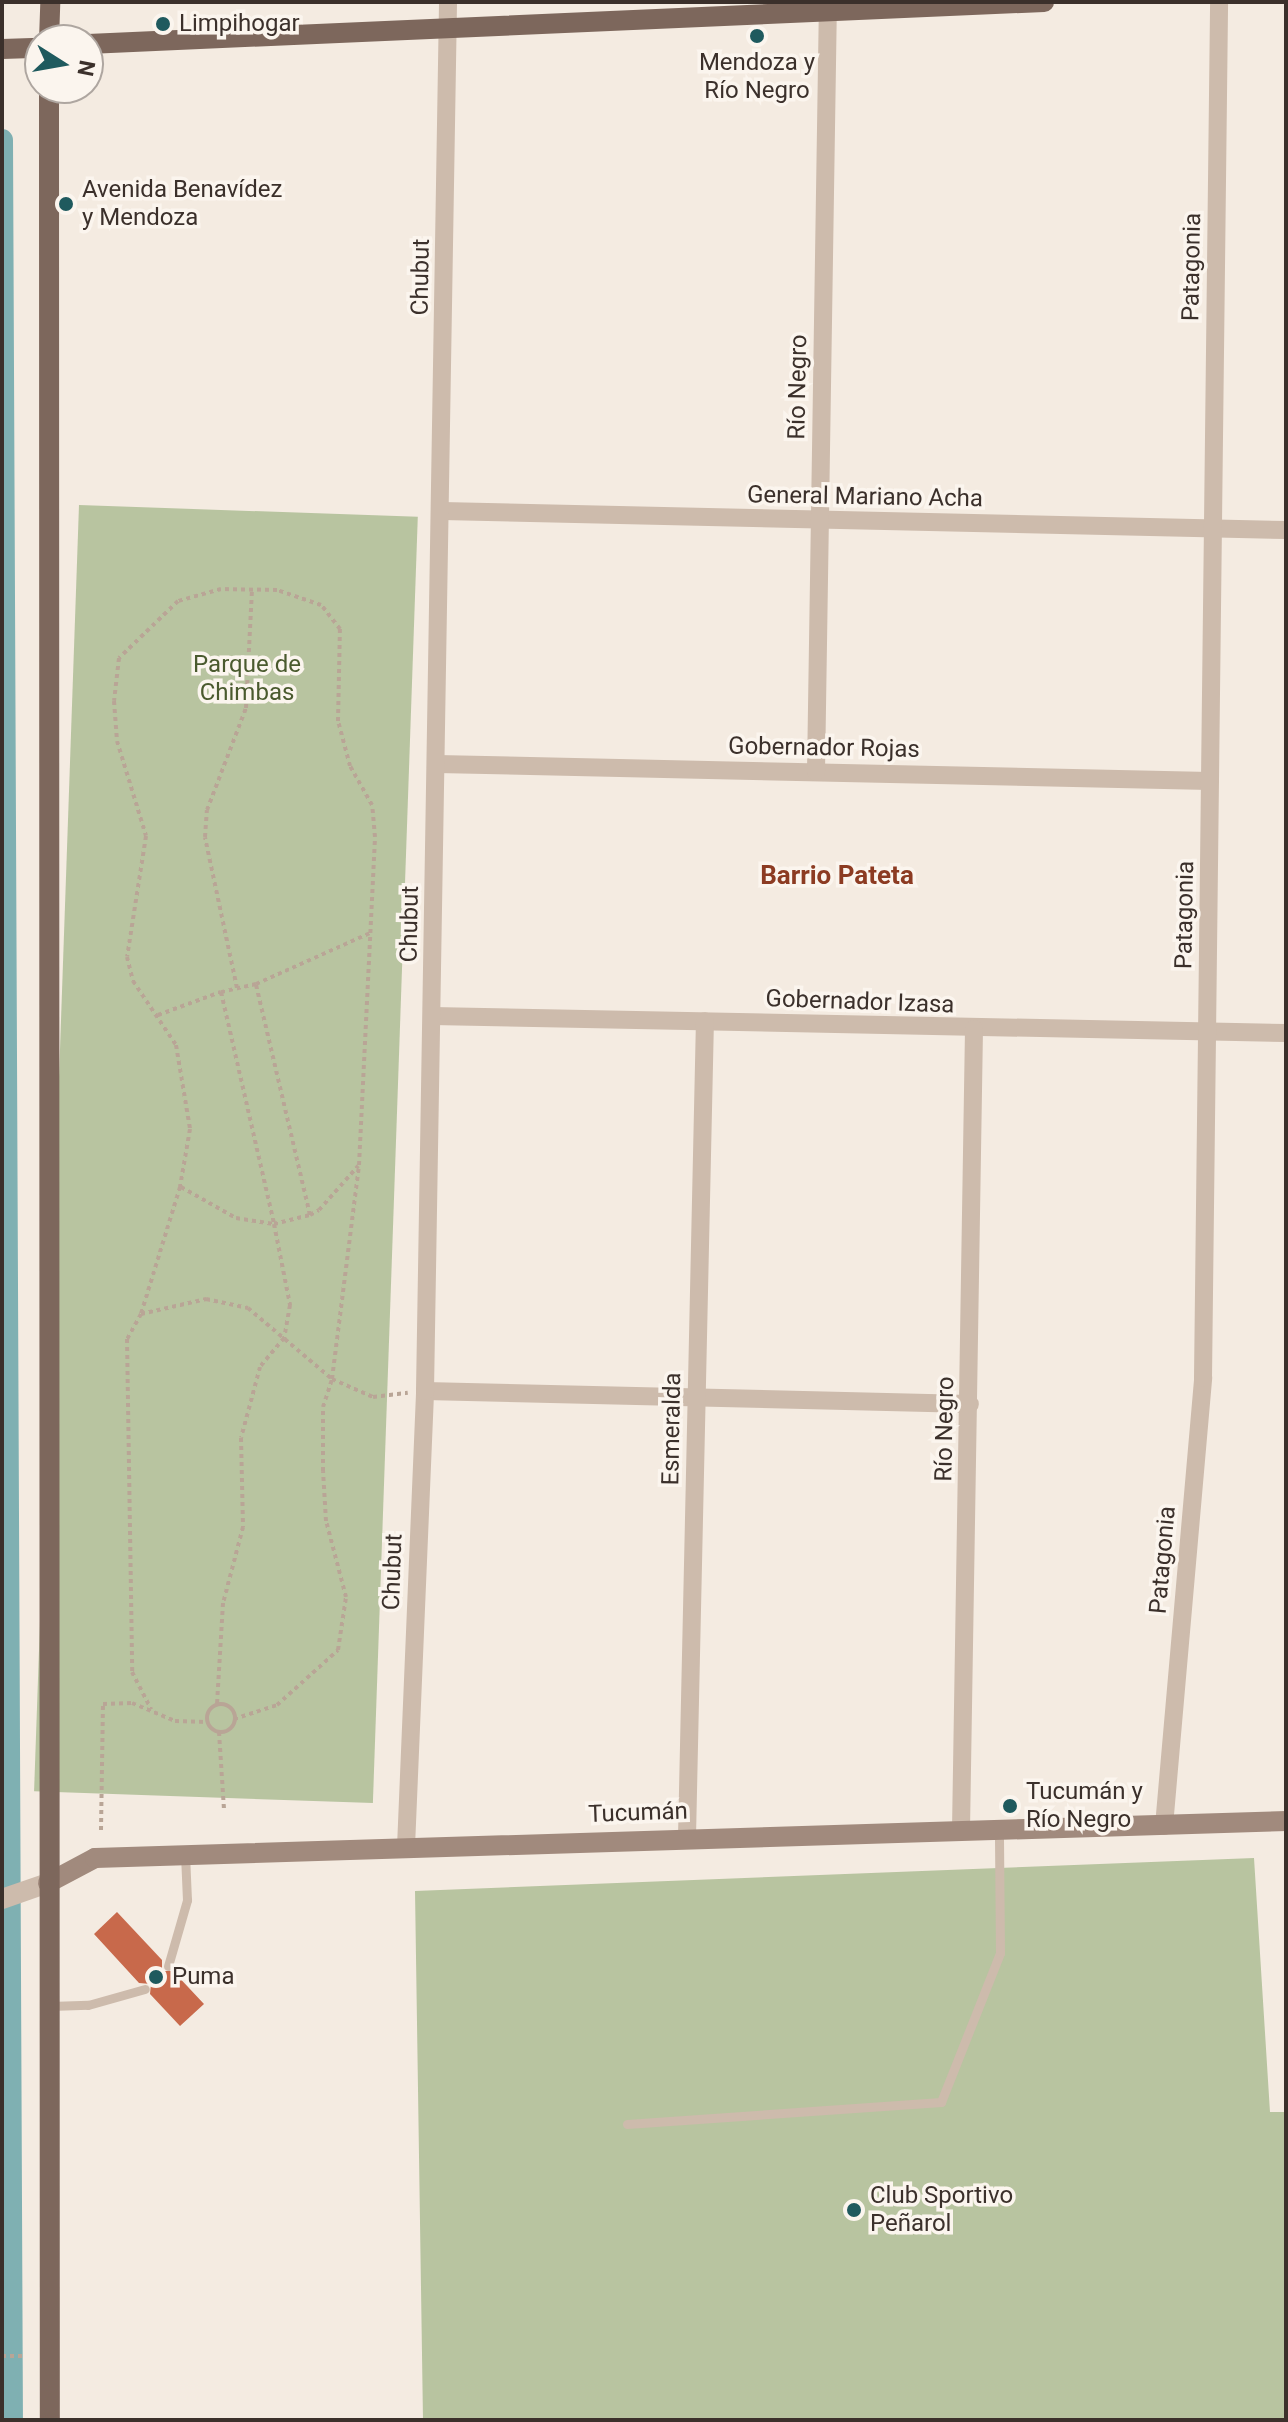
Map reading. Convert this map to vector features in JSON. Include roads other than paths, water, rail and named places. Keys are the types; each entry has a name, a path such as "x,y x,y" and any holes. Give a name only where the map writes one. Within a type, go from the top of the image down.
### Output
{"main road":[{"path":"49,24 50,2"},
{"path":"104,43 448,24 1044,2"},
{"path":"49,104 50,2420"},
{"name":"Tucumán","path":"48,1883 95,1858 687,1837 1286,1821"}],"street":[{"name":"Chubut","path":"406,1847 425,1391 442,511 448,2"},
{"name":"Patagonia","path":"1164,1826 1203,1378 1219,2"},
{"name":"Río Negro","path":"816,772 828,8"},
{"name":"General Mariano Acha","path":"442,511 1286,530"},
{"name":"Gobernador Rojas","path":"437,764 1210,781"},
{"name":"Gobernador Izasa","path":"432,1016 1286,1033"},
{"name":"Esmeralda","path":"687,1837 705,1021"},
{"name":"Río Negro","path":"961,1830 974,1029"},
{"path":"425,1391 697,1395 970,1404"},
{"name":"Tucumán","path":"11,1899 48,1883"}],"lane":[{"path":"627,2124 941,2102 1000,1953 999,1829"},
{"path":"168,1966 187,1900 185,1855"},
{"path":"48,2006 88,2005 145,1989"}],"waterway":[{"path":"2,140 12,2420"}],"place":[{"name":"Limpihogar","path":"163,24"},
{"name":"Mendoza y Río Negro","path":"757,36"},
{"name":"Avenida Benavídez y Mendoza","path":"66,204"},
{"name":"Tucumán y Río Negro","path":"1010,1806"},
{"name":"Puma","path":"156,1977"},
{"name":"Club Sportivo Peñarol","path":"854,2210"}],"district":[{"name":"Barrio Pateta","path":"837,876"}],"park label":[{"name":"Parque de Chimbas","path":"247,679"}]}
